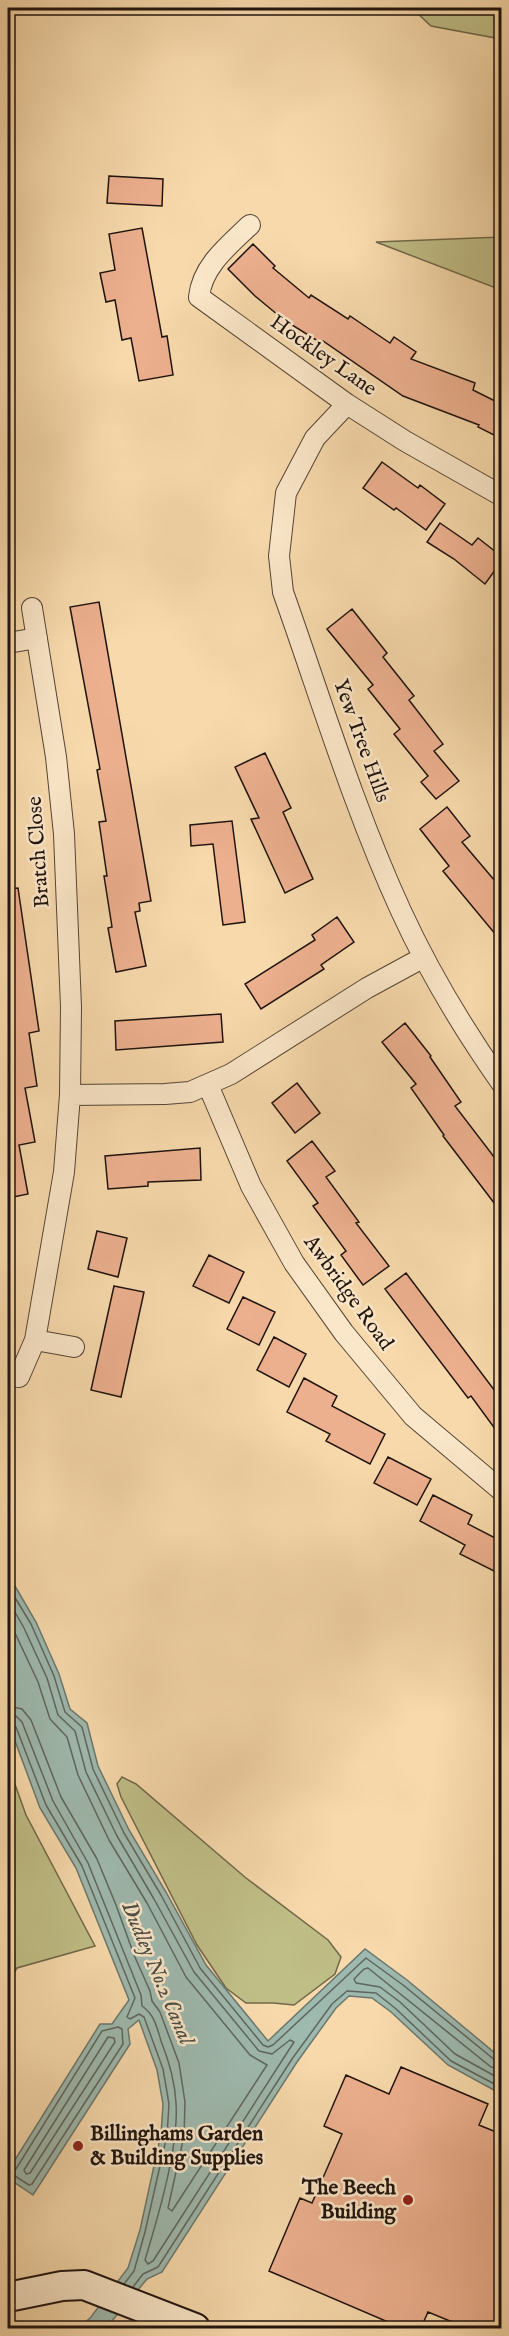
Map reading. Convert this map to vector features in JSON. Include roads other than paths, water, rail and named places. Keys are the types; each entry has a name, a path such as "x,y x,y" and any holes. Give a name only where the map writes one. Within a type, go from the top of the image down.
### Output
{"main road":[{"path":"8,2297 62,2286 84,2285 195,2328"}],"street":[{"name":"Hockley Lane","path":"250,225 212,265 201,283 199,297 347,404 405,441 501,496"},
{"name":"Yew Tree Hills","path":"347,404 315,438 286,493 279,556 283,592 370,834 402,912 424,957 501,1084"},
{"name":"Bratch Close","path":"19,1377 35,1340 64,1172 70,1095 71,1007 64,834 56,757 32,608"},
{"path":"8,643 37,638"},
{"path":"70,1095 165,1094 190,1092 208,1085 231,1074 367,988 424,957"},
{"name":"Awbridge Road","path":"208,1085 251,1186 294,1263 338,1324 413,1416 501,1491"},
{"path":"35,1340 74,1347"}],"water":[{"name":"Dudley No.2 Canal","path":"8,1574 36,1622 59,1674 70,1709 87,1723 98,1766 129,1830 206,1965 268,2041 365,1949 407,1980 501,2058 501,2094 448,2065 391,2012 372,1998 349,1996 336,2008 297,2062 162,2272 147,2279 106,2328 79,2328 91,2317 128,2268 140,2230 161,2134 163,2104 157,2070 139,2020 128,2029 130,2044 33,2195 8,2178 8,2171 100,2024 112,2024 129,2000 76,1868 40,1808 8,1722"}],"place":[{"name":"Billinghams Garden & Building Supplies","path":"78,2146"},
{"name":"The Beech Building","path":"408,2200"}]}
